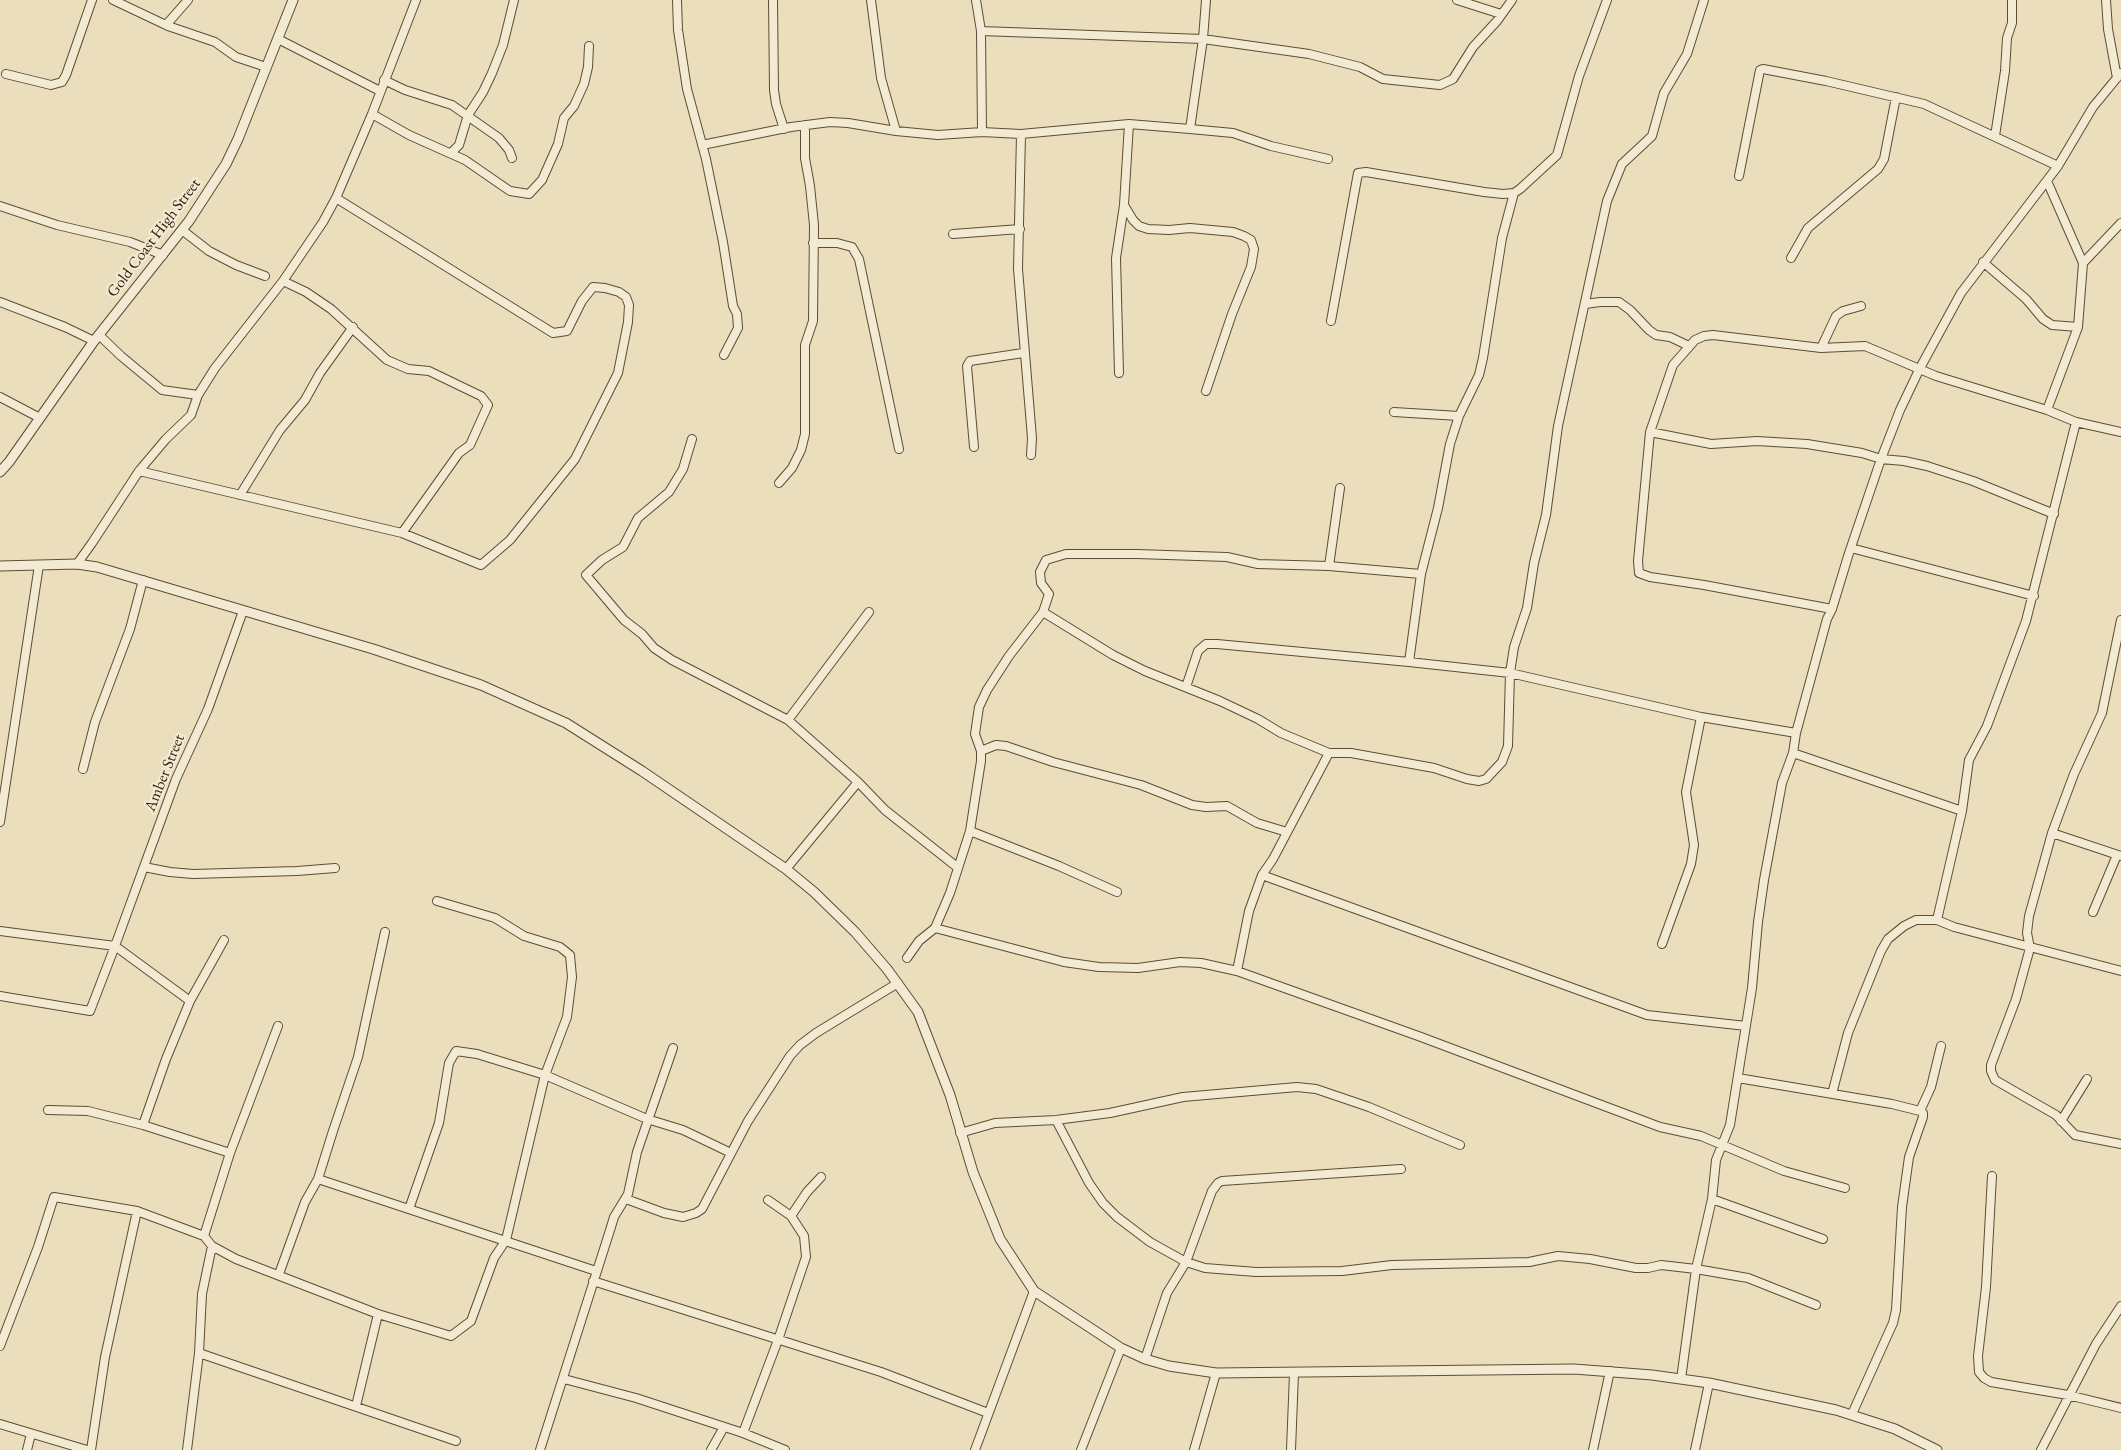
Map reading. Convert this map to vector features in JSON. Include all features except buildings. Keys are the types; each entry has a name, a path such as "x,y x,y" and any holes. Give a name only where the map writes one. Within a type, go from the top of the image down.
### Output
{"street":[{"path":"6,74 51,84 62,82 92,0"},
{"path":"113,0 166,25 214,42 236,56 266,67"},
{"path":"166,25 188,0"},
{"name":"Gold Coast High Street","path":"0,472 96,338 182,230 226,164 293,0"},
{"path":"77,564 139,471 166,439 191,415 198,395 220,361 283,281 323,222 336,198 372,114 416,0"},
{"path":"451,153 458,145 468,115 483,92 497,61 514,0"},
{"path":"677,0 678,30 687,89 722,232 733,306 737,314 738,328 724,355"},
{"path":"773,0 774,90 776,104 784,129"},
{"path":"871,0 880,72 896,131"},
{"path":"976,0 981,31 982,132"},
{"path":"1190,128 1203,39 1206,0"},
{"path":"1457,0 1501,14"},
{"path":"981,31 1203,39 1309,54 1360,67 1383,79 1440,85 1453,79 1473,47 1512,0"},
{"path":"1331,321 1358,174 1366,172 1484,192 1514,192 1540,173 1557,155 1580,76 1607,0"},
{"path":"1043,612 1112,655 1145,671 1235,708 1302,744 1329,753 1351,753 1434,768 1467,779 1479,781 1486,779 1502,762 1508,746 1510,673 1514,647 1527,608 1534,563 1546,515 1558,426 1610,192 1622,164 1652,136 1662,98 1687,54 1704,0"},
{"path":"1995,136 2005,71 2007,38 2012,23 2012,0"},
{"path":"1681,1379 1696,1269 1712,1199 1716,1160 1730,1125 1738,1078 1752,988 1758,922 1776,810 1786,769 1793,753 1796,733 1815,661 1881,459 1900,410 1920,368 1952,307 1983,262 2058,166 2094,107 2119,75 2108,29 2106,0"},
{"path":"278,39 380,91"},
{"path":"372,114 409,136 465,160 510,192 524,195 534,191 550,165 558,144 564,118 574,106 584,84 588,67 589,46"},
{"path":"1739,176 1761,70 1826,81 1932,107 2058,166"},
{"path":"384,80 405,90 452,105 499,138 509,150 512,158"},
{"path":"1791,258 1808,228 1878,169 1884,159 1896,97"},
{"path":"702,146 805,125 842,122 896,131 938,135 982,132 1021,134 1129,124 1233,133 1271,146 1328,159"},
{"path":"1119,374 1116,258 1124,205 1129,124"},
{"path":"779,483 792,468 802,450 806,434 805,345 813,321 813,243 812,202 805,158 805,125"},
{"path":"1021,134 1018,269 1023,353 1032,438 1031,456"},
{"path":"2047,181 2084,262 2078,327 2047,410"},
{"path":"1409,662 1421,574 1438,508 1450,444 1459,416 1479,375 1502,238 1514,192"},
{"path":"139,471 402,533 481,564 510,540 575,459 616,381 622,362 629,305 626,297 619,292 598,286 593,287 582,301 568,331 553,333 336,198"},
{"path":"1124,205 1133,220 1139,226 1148,229 1190,228 1233,232 1251,240 1254,248 1251,267 1232,314 1206,391"},
{"path":"0,206 56,226 130,242 163,255"},
{"path":"2084,262 2121,223"},
{"path":"182,230 209,251 236,265 265,276"},
{"path":"953,234 1020,230"},
{"path":"813,243 836,242 852,248 859,259 899,449"},
{"path":"1983,262 2026,299 2052,325 2078,327"},
{"path":"283,281 323,303 387,360 397,366 408,369 429,371 481,396 488,405 470,445 459,453 402,533"},
{"path":"0,302 96,338 162,390 198,395"},
{"path":"1586,304 1619,302 1630,310 1648,330 1656,335 1670,336 1689,346"},
{"path":"1821,348 1836,316 1843,311 1861,306"},
{"path":"240,495 280,430 305,400 320,373 353,328"},
{"path":"1832,609 1650,577 1640,573 1638,561 1650,432 1673,365 1689,346 1704,336 1713,335 1821,348 1865,346 1936,376 2047,410 2076,422 2121,432"},
{"path":"974,447 967,366 970,362 1023,353"},
{"path":"0,397 40,418"},
{"path":"1394,412 1459,416"},
{"path":"1937,920 1962,811 1969,760 1987,726 2034,596 2041,558 2054,514 2076,422"},
{"path":"1650,432 1711,444 1728,441 1807,444 1927,466 1964,478 2054,514"},
{"path":"692,439 683,469 669,492 638,518 623,547 602,560 586,575 624,620 642,634 654,648 672,660 788,720 858,782 884,810 957,867"},
{"path":"1330,566 1340,488"},
{"path":"1851,548 2034,596"},
{"path":"907,958 919,941 935,928 950,893 970,831 981,761 981,751 975,734 979,707 987,690 1043,612 1049,594 1041,583 1040,572 1046,560 1066,554 1227,557 1258,564 1330,566 1421,574"},
{"path":"0,566 77,564 143,580 373,649 481,685 566,723 642,771 786,869 814,892 855,932 898,983 918,1012 950,1095 973,1172 1000,1238 1034,1291 1121,1348 1145,1359 1169,1366 1216,1373 1574,1369 1681,1379 1786,1398 1852,1414 1896,1429 1937,1450"},
{"path":"0,822 39,565"},
{"path":"82,769 95,722 130,629 143,580"},
{"name":"Amber Street","path":"0,996 90,1011 176,779 208,709 244,611"},
{"path":"788,720 869,612"},
{"path":"2121,620 2102,713 2074,774 2052,832 2029,916 2027,933 2030,948 2016,1000 1991,1065 1991,1072 1995,1080 2047,1108 2074,1135 2121,1144"},
{"path":"1186,687 1198,651 1206,644 1217,644 1510,673 1701,717 1796,733"},
{"path":"1662,944 1691,864 1694,845 1686,792 1701,717"},
{"path":"981,751 996,745 1006,746 1053,762 1141,784 1192,804 1206,807 1227,806 1257,823 1286,832"},
{"path":"1237,971 1249,911 1262,875 1273,859 1329,753"},
{"path":"1793,753 1962,811"},
{"path":"786,869 858,782"},
{"path":"970,831 1060,866 1117,892"},
{"path":"2052,832 2119,856 2093,912"},
{"path":"144,867 193,874 335,868"},
{"path":"1262,875 1647,1015 1746,1026"},
{"path":"0,1346 54,1197 137,1211 204,1236 212,1246 236,1259 279,1274 378,1314 451,1336 471,1321 494,1258 506,1240 545,1075 567,1017 572,977 570,955 560,948 524,936 495,918 437,901"},
{"path":"1832,1094 1848,1033 1881,951 1888,939 1904,926 1916,920 1937,920 1954,927 2121,971"},
{"path":"935,928 1064,962 1099,967 1138,968 1194,962 1237,971 1421,1037 1660,1128 1701,1136 1784,1171 1846,1188"},
{"path":"0,931 115,946 190,1001"},
{"path":"279,1274 305,1202 318,1179 358,1057 384,932"},
{"path":"143,1125 166,1059 190,1001 224,940"},
{"path":"626,1198 683,1218 696,1213 706,1202 748,1121 783,1065 800,1044 898,983"},
{"path":"204,1236 230,1153 278,1026"},
{"path":"1920,1111 1931,1087 1941,1046"},
{"path":"540,1450 564,1379 593,1280 614,1217 626,1198 647,1119 656,1100 673,1048"},
{"path":"409,1209 439,1122 449,1063 456,1051 477,1054 545,1075 647,1119 684,1130 732,1153"},
{"path":"1738,1078 1892,1104 1920,1111 1923,1117 1909,1157 1902,1206 1896,1310 1893,1323 1852,1414"},
{"path":"2061,1121 2087,1079"},
{"path":"960,1133 996,1124 1056,1120 1110,1113 1182,1097 1297,1086 1316,1089 1369,1107 1460,1145"},
{"path":"48,1110 88,1111 143,1125 230,1153"},
{"path":"1056,1120 1089,1183 1103,1203 1117,1217 1150,1242 1186,1262 1205,1268 1256,1272 1342,1271 1392,1265 1529,1262 1558,1256 1590,1259 1636,1268 1661,1265 1696,1269 1748,1278 1816,1305"},
{"path":"1145,1359 1167,1293 1186,1262 1212,1191 1222,1180 1401,1169"},
{"path":"1992,1176 1986,1287 1978,1356 1979,1372 1991,1382 2068,1395 2121,1408"},
{"path":"791,1216 807,1192 821,1177"},
{"path":"318,1179 596,1271"},
{"path":"1712,1199 1823,1239"},
{"path":"743,1433 778,1340 806,1257 804,1236 791,1216 768,1200"},
{"path":"91,1450 104,1356 137,1211"},
{"path":"187,1450 199,1354 202,1294 212,1246"},
{"path":"593,1280 882,1372 988,1413"},
{"path":"975,1450 1034,1291"},
{"path":"2041,1450 2096,1344 2118,1317 2121,1306"},
{"path":"356,1406 378,1314"},
{"path":"1081,1450 1121,1348"},
{"path":"199,1354 456,1441"},
{"path":"1593,1450 1610,1371"},
{"path":"1194,1450 1216,1373"},
{"path":"1291,1450 1294,1373"},
{"path":"564,1379 636,1398 743,1433 785,1450"},
{"path":"1696,1450 1709,1383"},
{"path":"0,1424 87,1450"},
{"path":"711,1450 724,1428"},
{"path":"27,1450 31,1434"}]}
